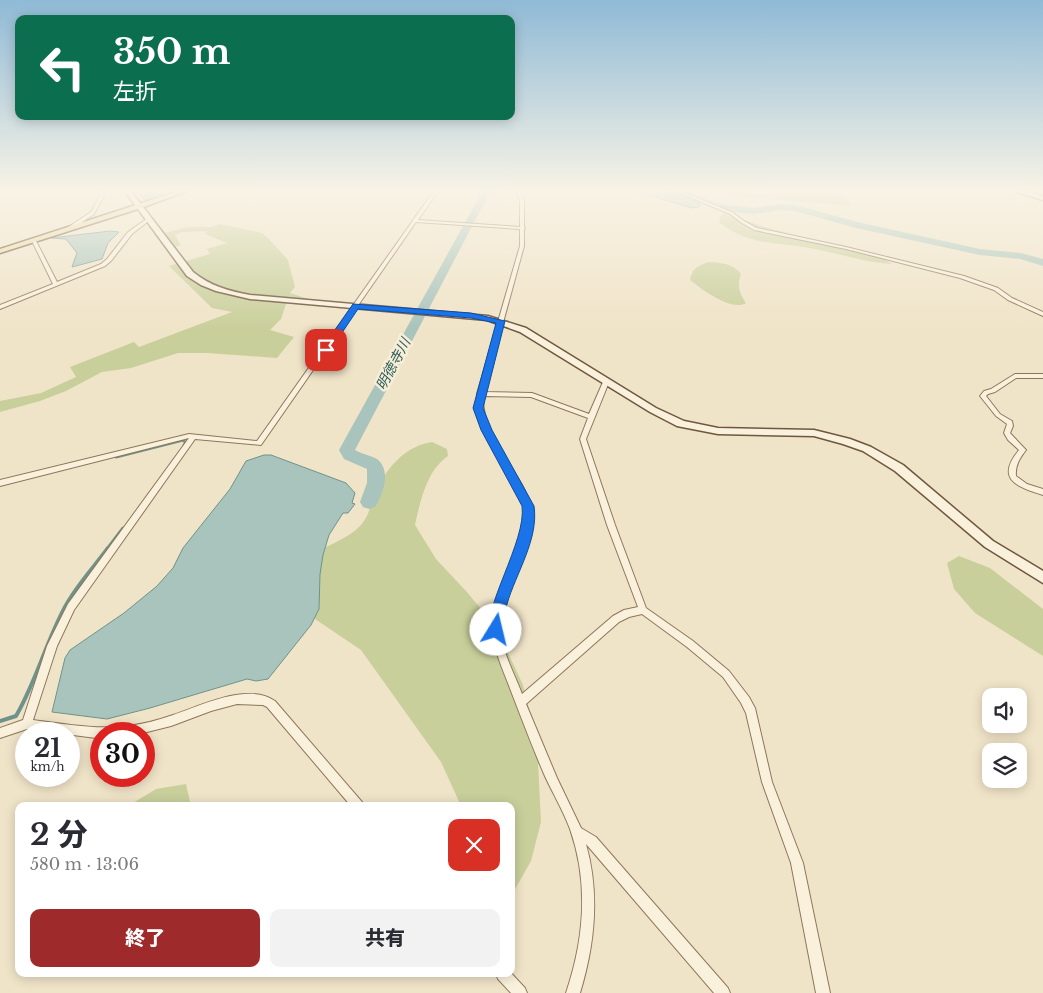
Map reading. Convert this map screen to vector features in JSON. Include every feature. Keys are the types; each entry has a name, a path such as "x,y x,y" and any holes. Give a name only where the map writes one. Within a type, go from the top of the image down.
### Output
{"main road":[{"path":"0,251 46,236"}],"street":[{"path":"0,307 90,272 109,260 127,236"},
{"path":"162,236 190,274 198,281 225,292 250,297 471,315 501,321 523,330 662,416 695,428 738,432 814,433 840,439 867,449 899,468 989,544 1043,578"},
{"path":"0,483 194,436 259,443 404,236"},
{"path":"523,236 518,263 480,394 478,408 481,418 528,506 530,516 526,535 496,620 498,642 520,702 552,781 577,832 587,882 589,914 587,947 573,993"},
{"path":"791,236 962,277 996,289 1010,299 1043,314"},
{"path":"34,240 56,285"},
{"path":"1043,376 1015,376 993,391 986,392 983,396 998,415 1010,422 1007,433 1023,450 1018,455 1012,470 1013,478 1024,486 1043,492"},
{"path":"606,382 583,439 611,525 643,610 690,644 726,674 748,706 756,729 761,764 797,863 823,993"},
{"path":"480,394 532,395 591,418"},
{"path":"28,722 52,646 71,607 194,436"},
{"path":"520,702 616,619 627,613 643,610"},
{"path":"80,731 96,733 129,731 171,722 211,706 237,699 265,700 271,704 355,802"},
{"path":"0,733 15,728"},
{"path":"577,832 592,841 723,993"},
{"path":"506,977 520,993"}],"green space":[{"path":"167,236 176,236 181,245 175,247"},
{"path":"211,236 266,236 288,260 295,287 290,293 318,302 287,301 281,319 270,330 294,337 277,358 178,353 131,368 102,372 66,391 40,401 0,412 0,401 41,393 76,377 70,367 134,342 139,347 232,312 212,308 169,266 210,254 207,249 227,243"},
{"path":"743,236 800,236 882,258 892,264 804,247"},
{"path":"708,262 726,264 738,270 741,274 739,289 746,303 740,305 725,302 709,294 690,280 696,268"},
{"path":"432,442 447,449 448,456 435,469 430,478 422,497 415,525 436,559 496,627 523,685 537,742 541,822 531,861 515,889 515,802 459,802 441,762 361,650 315,619 295,593 298,558 334,543 359,527 368,514 374,496 391,467 405,453 422,444"},
{"path":"959,556 990,568 1043,609 1043,656 975,613 954,589 947,563"},
{"path":"186,784 190,802 135,802 156,789"}],"water":[{"path":"115,236 108,243 102,259 72,267 77,253 66,239 51,238"},
{"path":"264,455 271,455 346,483 355,493 352,503 355,504 348,513 343,513 329,535 320,574 319,609 311,625 268,679 256,681 247,679 107,719 52,712 65,658 70,650 124,613 157,586 173,568 183,548 230,489 246,461"}],"waterway":[{"name":"明徳寺川","path":"369,502 376,483 375,468 372,464 350,455 347,450 462,236"},
{"path":"912,236 980,252 1021,256 1043,263"},
{"path":"116,457 183,440 186,443 184,445"},
{"path":"107,549 123,528"},
{"path":"0,721 16,716 69,599 108,548"}],"route":[{"path":"326,350 356,306 471,315 501,321 480,394 478,408 486,430 528,506 530,516 526,535 500,605 496,620 496,630"}]}
